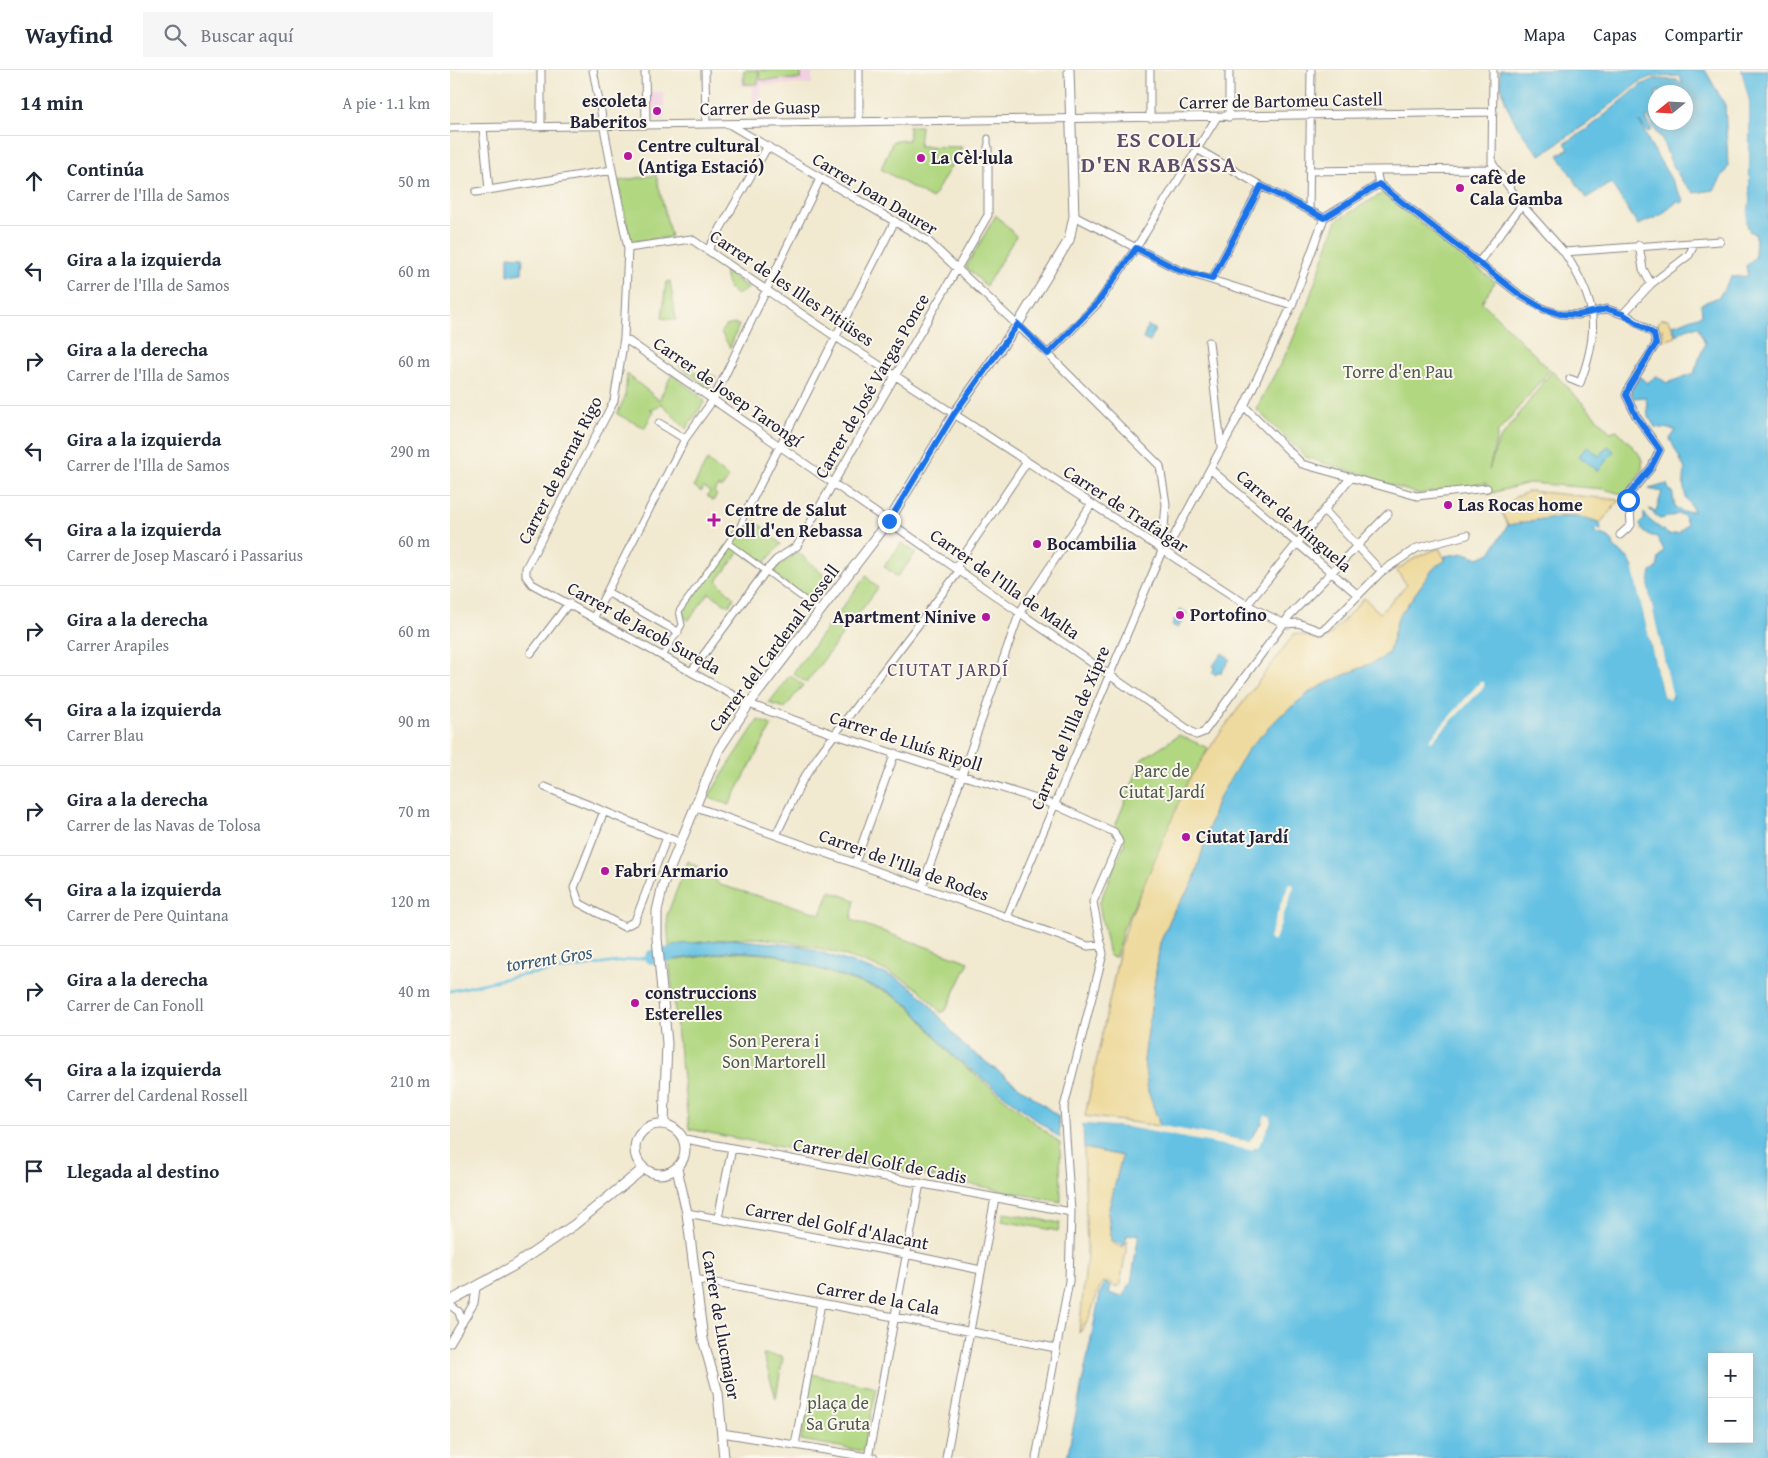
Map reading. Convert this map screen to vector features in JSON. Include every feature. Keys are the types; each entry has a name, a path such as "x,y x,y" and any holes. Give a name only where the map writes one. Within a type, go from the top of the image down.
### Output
{"street":[{"path":"541,70 542,126"},
{"name":"Carrer de Bernat Rigo","path":"526,576 526,568 614,401 624,338 628,248 593,70"},
{"path":"645,70 646,124"},
{"path":"705,70 706,124"},
{"path":"859,70 859,122"},
{"name":"Carrer del Cardenal Rossell","path":"664,1123 667,1043 657,938 657,910 663,885 719,749 749,704 889,521 954,414 1018,324 1069,240 1074,216 1069,70"},
{"path":"1150,70 1150,118"},
{"path":"1229,116 1230,70"},
{"path":"1309,209 1311,70"},
{"path":"1493,70 1492,163 1522,205 1564,252 1580,276 1593,310 1594,335 1590,356 1580,383 1570,378"},
{"name":"Carrer de Bartomeu Castell","path":"1070,119 1493,112"},
{"path":"1048,354 1098,302 1136,248 1217,117"},
{"name":"Carrer de Guasp","path":"450,128 1070,119"},
{"name":"Carrer Joan Daurer","path":"728,124 928,241 1018,324 1160,466 1166,504 1162,551"},
{"path":"483,128 489,190"},
{"name":"Carrer de José Vargas Ponce","path":"691,672 776,560 797,546 988,215 988,138"},
{"path":"708,250 768,146"},
{"path":"1197,149 1261,186 1324,218"},
{"path":"1309,172 1496,169"},
{"path":"476,192 612,170"},
{"path":"1376,170 1379,184 1520,295 1544,309 1568,316 1607,309 1623,314 1654,334 1656,344 1626,395 1636,416 1660,450 1651,468 1628,496 1631,525 1620,535"},
{"path":"594,617 684,439 713,400 820,179"},
{"path":"1162,551 1174,536 1244,406 1292,305 1324,218 1379,184"},
{"path":"1212,279 1261,186"},
{"path":"1479,262 1522,205"},
{"path":"1074,216 1179,270 1292,305"},
{"path":"663,656 682,625 679,611 740,526 895,221"},
{"name":"Carrer de les Illes Pitiüses","path":"628,248 691,239 894,376 954,414"},
{"path":"1564,252 1720,241"},
{"path":"1623,314 1651,284 1689,255 1695,243"},
{"path":"1639,246 1643,269 1651,284"},
{"name":"Carrer de Josep Tarongí","path":"624,338 889,521"},
{"path":"1209,342 1222,446"},
{"path":"1244,406 1302,464 1417,496 1487,488"},
{"name":"Carrer de Trafalgar","path":"954,414 1247,605 1285,624 1298,623 1320,631 1327,627 1358,595"},
{"path":"658,423 684,439"},
{"path":"776,835 802,782 819,755 836,735 958,569 1027,462"},
{"name":"Carrer de Minguela","path":"1210,469 1358,595"},
{"path":"1247,605 1352,477"},
{"path":"922,887 1020,612 1091,505"},
{"path":"1324,510 1379,570"},
{"path":"1285,624 1290,615 1388,514"},
{"name":"Carrer de l'Illa de Malta","path":"889,521 1189,732 1196,735 1204,732 1285,624"},
{"path":"1358,595 1379,570 1417,548 1467,535"},
{"path":"728,543 820,611"},
{"name":"Carrer de l'Illa de Xipre","path":"1006,917 1162,551"},
{"name":"Carrer de Jacob Sureda","path":"526,576 532,584 749,704"},
{"path":"607,592 678,632"},
{"path":"531,653 569,603"},
{"name":"Carrer de Lluís Ripoll","path":"749,704 836,735 1055,804 1114,832 1119,842 1093,902 1102,945"},
{"path":"854,863 894,753"},
{"path":"545,787 681,843"},
{"name":"Carrer de l'Illa de Rodes","path":"696,807 1088,946 1102,945"},
{"path":"604,811 574,888 579,903 624,927 635,921 667,837"},
{"path":"1036,1458 1069,1281 1071,1212 1064,1107 1103,954 1102,945"},
{"path":"657,1123 664,1123 674,1128 684,1139 684,1155 677,1169 663,1175 643,1169 636,1153 636,1143 645,1129 657,1123"},
{"name":"Carrer del Golf de Cadis","path":"684,1139 1071,1212"},
{"path":"718,1218 732,1148"},
{"path":"462,1323 459,1312 450,1303 515,1265 574,1225 643,1169"},
{"name":"Carrer de Llucmajor","path":"677,1169 687,1213 703,1339 718,1393 724,1458"},
{"path":"722,1433 870,1458 905,1254 920,1183"},
{"path":"946,1458 995,1198"},
{"name":"Carrer del Golf d'Alacant","path":"687,1213 981,1270"},
{"name":"Carrer de la Cala","path":"695,1279 970,1330 1056,1348"},
{"path":"450,1343 474,1303 476,1288"},
{"path":"796,1445 821,1302"}],"shaded area":[{"path":"742,70 812,70 812,84 761,85 762,119 753,119 753,87 742,86"},
{"name":"escoleta Baberitos","path":"650,92 664,92 664,120 650,120"}],"green space":[{"path":"744,70 758,70 758,84 744,84"},
{"path":"759,70 801,70 801,79 760,80"},
{"name":"La Cèl·lula","path":"909,126 921,126 919,146 962,147 932,199 881,169 893,141 909,140"},
{"path":"656,175 671,237 632,242 630,240 618,181"},
{"name":"Torre d'en Pau","path":"1383,193 1495,282 1482,302 1550,370 1498,432 1489,470 1498,442 1552,371 1610,432 1617,430 1639,455 1642,461 1640,474 1625,495 1604,489 1529,483 1488,494 1486,483 1418,494 1306,457 1256,409 1290,346 1306,308 1337,220"},
{"path":"996,215 1016,236 986,286 966,267"},
{"path":"724,271 749,288 737,295 729,288"},
{"path":"670,281 676,320 662,318 666,282"},
{"path":"739,325 730,348 721,332 725,326"},
{"path":"690,362 695,373 716,377 710,389 678,365"},
{"path":"627,374 659,400 672,374 705,401 686,429 661,403 657,408 650,410 653,411 645,428 617,414 625,397"},
{"path":"707,460 729,478 722,488 719,486 714,492 717,495 713,501 707,496 710,492 704,487 701,492 694,486"},
{"path":"756,521 781,544 761,567 740,551 717,581 734,598 729,606 709,593 688,621 681,611 742,526 747,526"},
{"path":"902,543 916,553 897,577 884,566"},
{"path":"798,552 828,579 810,600 772,573 776,567"},
{"path":"866,576 878,588 806,683 793,673"},
{"path":"790,675 803,685 785,708 769,703"},
{"path":"758,720 772,725 729,805 708,797"},
{"name":"Parc de Ciutat Jardí","path":"1179,735 1208,748 1123,929 1116,957 1109,956 1099,904 1125,842 1114,829 1142,759"},
{"path":"688,861 711,875 720,885 821,914 830,891 855,900 851,920 969,962 946,1010 941,1013 919,990 895,975 855,959 810,946 749,938 669,947 667,915"},
{"name":"Son Perera i Son Martorell","path":"735,952 777,955 887,992 910,1007 953,1057 1060,1143 1061,1202 689,1129 669,961"},
{"path":"1004,1213 1060,1223 1058,1231 1002,1221"},
{"path":"763,1354 783,1357 776,1398"},
{"name":"plaça de Sa Gruta","path":"811,1374 877,1388 863,1451 801,1440"}],"sand":[{"path":"1661,319 1669,319 1676,337 1663,341 1663,328 1660,332 1656,327"},
{"path":"1530,491 1620,500 1600,523 1578,517 1566,517 1508,525 1502,513 1515,497"},
{"name":"Ciutat Jardí","path":"1439,548 1446,561 1436,566 1430,573 1398,618 1389,652 1381,659 1310,692 1279,717 1217,801 1193,883 1174,911 1160,943 1144,1060 1148,1091 1160,1126 1085,1116 1121,944 1131,915 1188,781 1217,737 1295,633 1324,642 1364,598 1380,613 1407,585 1396,570 1417,557"},
{"path":"1084,1148 1122,1156 1108,1213 1111,1242 1122,1248 1128,1240 1120,1285 1115,1287 1109,1282 1102,1283 1088,1321 1079,1333 1087,1255"}],"water":[{"path":"1500,70 1705,70 1725,105 1728,167 1714,190 1694,193 1682,181 1671,162 1660,135 1656,130 1693,130 1693,85 1648,85 1648,117 1646,118 1648,130 1652,130 1647,132 1640,122 1649,142 1684,201 1681,204 1678,201 1661,215 1638,225 1611,183 1586,198 1558,155 1569,149 1565,143 1589,128 1641,85 1655,79 1677,80 1681,83 1683,82 1679,76 1650,77 1638,83 1588,123 1540,155 1524,136 1512,116 1503,94"},
{"path":"1741,70 1768,70 1768,1458 1067,1458 1100,1294 1105,1282 1111,1286 1109,1293 1122,1297 1131,1283 1139,1234 1127,1235 1124,1246 1112,1241 1108,1213 1122,1156 1084,1148 1083,1124 1126,1127 1255,1149 1271,1122 1268,1115 1249,1141 1160,1126 1148,1091 1144,1060 1160,943 1174,911 1193,883 1217,801 1249,748 1279,717 1310,692 1381,659 1389,652 1398,618 1430,573 1436,566 1445,561 1445,556 1465,553 1479,558 1490,553 1508,525 1566,517 1578,517 1600,523 1601,530 1595,529 1594,532 1609,537 1614,544 1613,546 1629,559 1633,568 1663,696 1671,698 1648,588 1650,573 1657,568 1659,558 1664,550 1657,537 1646,533 1640,523 1644,520 1644,513 1669,535 1679,533 1687,524 1684,516 1679,514 1660,519 1649,509 1656,511 1662,492 1649,489 1667,484 1669,490 1672,491 1675,507 1682,512 1694,511 1686,498 1683,483 1685,469 1670,439 1676,430 1655,427 1648,416 1646,397 1634,398 1630,390 1639,376 1647,383 1656,376 1667,383 1694,373 1705,343 1698,327 1686,329 1677,336 1672,325 1702,315 1701,304 1719,297 1731,277 1748,276 1746,266 1755,257 1756,234 1749,231 1746,220 1749,202 1749,101"},
{"path":"508,256 523,257 522,273 508,275"},
{"path":"1148,326 1155,329 1150,342 1143,339"},
{"path":"1587,446 1599,456 1608,446 1614,451 1598,471 1579,456"},
{"path":"1180,609 1187,613 1178,628 1172,625"},
{"path":"1222,653 1230,659 1221,673 1218,671 1216,675 1212,672 1215,668 1213,666"},
{"path":"731,939 802,946 894,977 911,987 925,999 962,1044 1058,1116 1060,1138 952,1055 910,1006 887,991 775,954 734,951 672,960 672,945"}],"pier":[{"path":"1738,70 1741,70 1749,101 1749,202 1746,224 1744,224 1743,220 1746,202 1746,101"},
{"path":"1633,571 1636,572 1665,695 1668,697 1669,693 1646,588 1648,572 1650,573 1648,588 1672,693 1669,700 1663,696"},
{"path":"1480,682 1484,682 1484,687 1432,741 1429,740"},
{"path":"1292,884 1294,886 1275,940 1271,941 1269,938 1281,903 1289,885"},
{"path":"1265,1115 1270,1116 1271,1122 1258,1147 1250,1150 1126,1127 1083,1124 1084,1122 1126,1125 1250,1147 1256,1145 1268,1118 1266,1118 1263,1129 1250,1144 1159,1128 1157,1125 1249,1141 1261,1128"}],"waterway":[{"path":"652,957 671,954"},
{"name":"torrent Gros","path":"450,991 517,976 652,957"}],"place":[{"name":"escoleta Baberitos","path":"657,111"},
{"name":"Centre cultural (Antiga Estació)","path":"628,156"},
{"name":"La Cèl·lula","path":"921,158"},
{"name":"cafè de Cala Gamba","path":"1460,188"},
{"name":"Las Rocas home","path":"1448,505"},
{"name":"Centre de Salut Coll d'en Rebassa","path":"714,520"},
{"name":"Bocambilia","path":"1037,544"},
{"name":"Portofino","path":"1180,615"},
{"name":"Apartment Ninive","path":"986,617"},
{"name":"Ciutat Jardí","path":"1186,837"},
{"name":"Fabri Armario","path":"605,871"},
{"name":"construccions Esterelles","path":"635,1003"}],"district":[{"name":"ES COLL D'EN RABASSA","path":"1159,152"},
{"name":"CIUTAT JARDÍ","path":"948,669"}],"route":[{"path":"889,521 954,414 1018,324 1048,354 1098,302 1136,248 1179,270 1212,279 1261,186 1324,218 1379,184 1520,295 1544,309 1568,316 1598,309 1607,309 1628,316 1654,334 1656,344 1626,395 1636,416 1655,440 1660,450 1651,468 1629,494 1628,500"}]}
